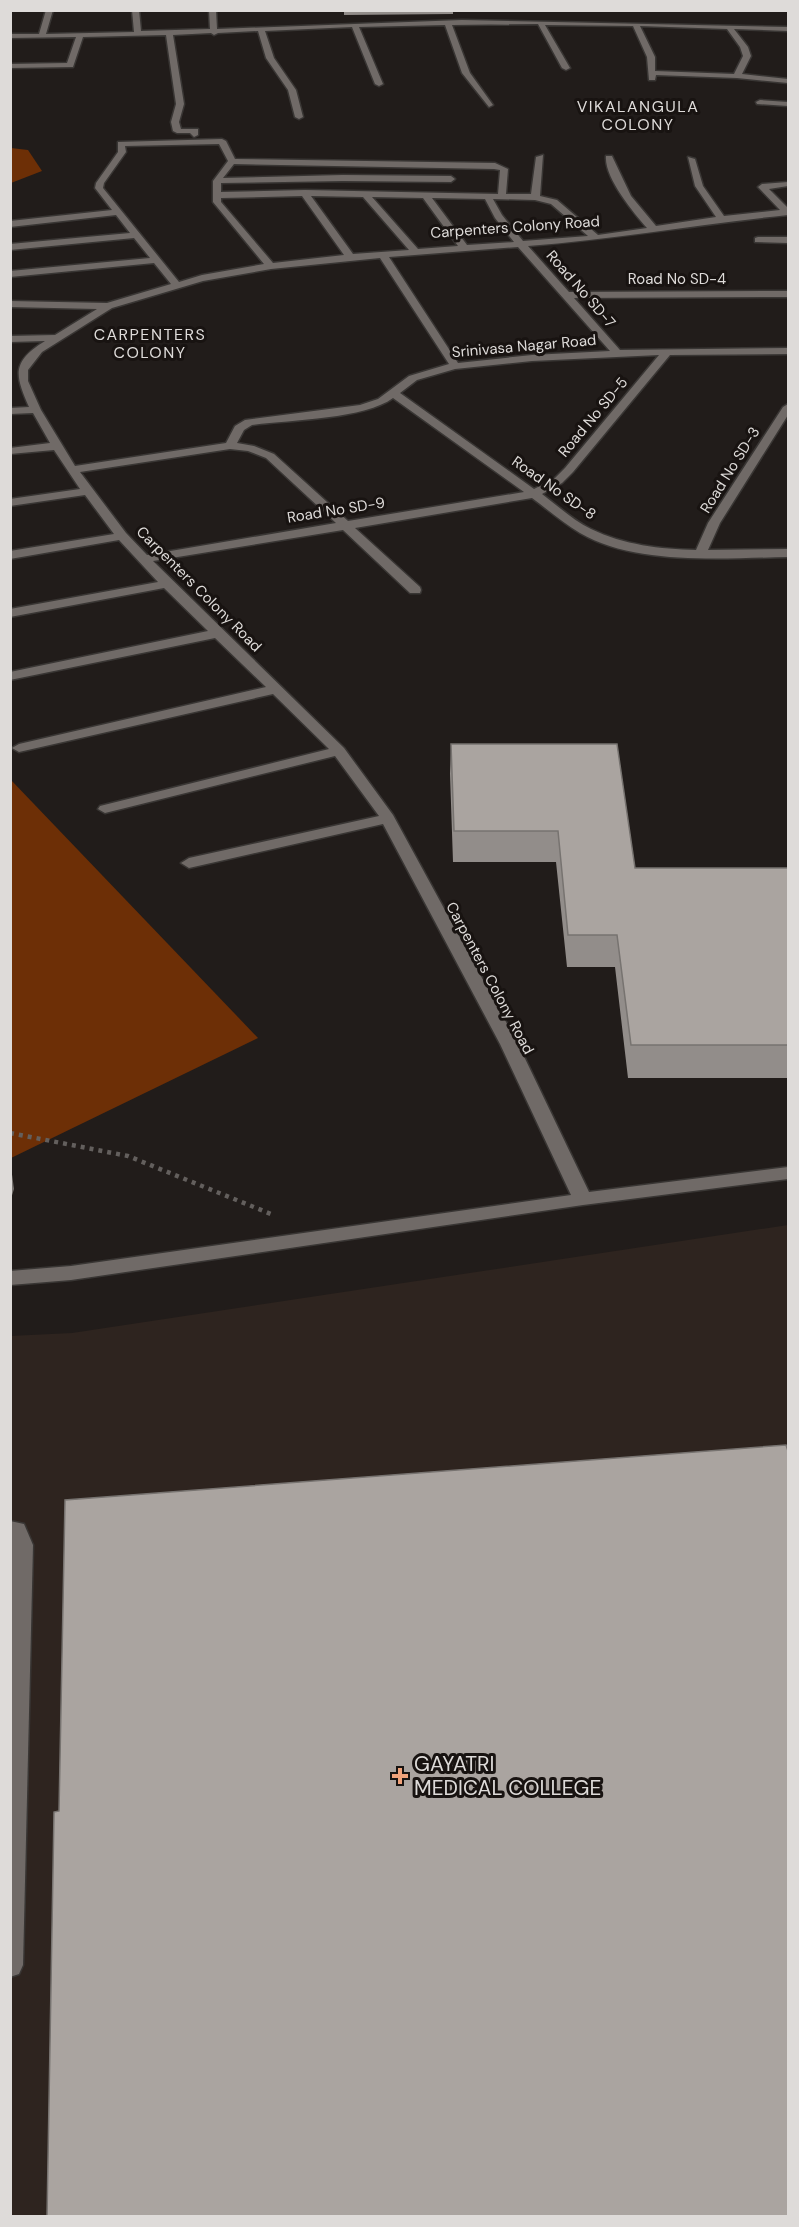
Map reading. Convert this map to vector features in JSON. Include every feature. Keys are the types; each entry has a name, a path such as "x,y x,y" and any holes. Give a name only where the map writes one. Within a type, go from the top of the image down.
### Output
{"street":[{"path":"42,36 50,10"},
{"path":"135,10 138,35"},
{"path":"212,10 214,33"},
{"path":"10,36 214,33 448,23 789,29"},
{"path":"448,23 466,73 489,105"},
{"path":"541,23 566,68"},
{"path":"636,25 648,47 651,75 737,76 789,81"},
{"path":"355,26 379,84"},
{"path":"729,27 744,47 747,56 737,76"},
{"path":"261,30 270,58 292,90 299,117"},
{"path":"169,34 180,104 176,122 177,131 195,130 193,142"},
{"path":"10,66 70,65 80,36"},
{"path":"760,102 789,104"},
{"path":"177,285 99,186 122,152 122,144 222,141 232,161"},
{"path":"535,196 540,157"},
{"path":"609,158 614,176 627,197 654,230"},
{"path":"691,159 699,186 722,219"},
{"path":"232,161 501,167 504,169 502,195"},
{"path":"232,161 217,181 217,202 272,266"},
{"path":"450,165 452,195"},
{"path":"217,181 353,178 451,179"},
{"path":"788,212 762,188 789,184"},
{"path":"216,195 305,193 535,196 554,202 597,238"},
{"path":"305,193 350,257"},
{"path":"365,194 416,252"},
{"path":"425,194 464,248"},
{"name":"Road No SD-7","path":"487,195 498,216 521,244 617,353"},
{"path":"10,224 119,212"},
{"name":"Carpenters Colony Road","path":"583,1199 509,1044 388,818 339,751 167,584 123,536 72,470 36,410 17,370 38,350 108,306 202,278 272,266 350,257 597,238 722,219 788,212"},
{"path":"10,247 137,235"},
{"path":"758,240 789,240"},
{"path":"383,255 455,366"},
{"path":"10,274 157,260"},
{"name":"Road No SD-4","path":"566,295 789,294"},
{"path":"10,304 108,306"},
{"path":"10,339 56,338"},
{"name":"Road No SD-5","path":"534,494 558,481 569,470 668,351"},
{"name":"Srinivasa Nagar Road","path":"230,446 239,428 249,422 362,408 395,394 413,378 431,370 617,353 789,351"},
{"name":"Road No SD-8","path":"395,394 585,531 604,541 643,551 789,553"},
{"name":"Road No SD-3","path":"701,552 714,523 789,406"},
{"path":"10,411 36,410"},
{"path":"10,451 58,446"},
{"path":"72,470 230,446 250,448 270,456 343,526 415,590"},
{"path":"10,503 88,491"},
{"name":"Road No SD-9","path":"144,559 534,494"},
{"path":"10,555 123,536"},
{"path":"10,613 167,584"},
{"path":"10,676 220,633"},
{"path":"20,748 277,689"},
{"path":"105,809 339,751"},
{"path":"189,863 388,818"},
{"path":"10,1278 71,1273 583,1199 789,1173"},
{"path":"10,1529 16,1530 22,1545 10,1965"}],"path":[{"path":"10,1133 128,1156 272,1214"}],"shaded area":[{"path":"11,148 28,150 42,171 11,183"},
{"path":"11,780 258,1038 11,1158"},
{"name":"GAYATRI MEDICAL COLLEGE","path":"788,1225 788,2216 11,2216 10,1336 72,1333"}],"building":[{"path":"451,744 617,744 635,868 789,868 789,1045 631,1045 617,935 568,935 558,831 454,831"},
{"name":"GAYATRI MEDICAL COLLEGE","path":"786,1445 789,1454 789,2216 47,2217 54,1812 59,1811 65,1500"}],"place":[{"name":"GAYATRI MEDICAL COLLEGE","path":"400,1776"}],"district":[{"name":"VIKALANGULA COLONY","path":"638,115"},
{"name":"CARPENTERS COLONY","path":"150,343"}]}
